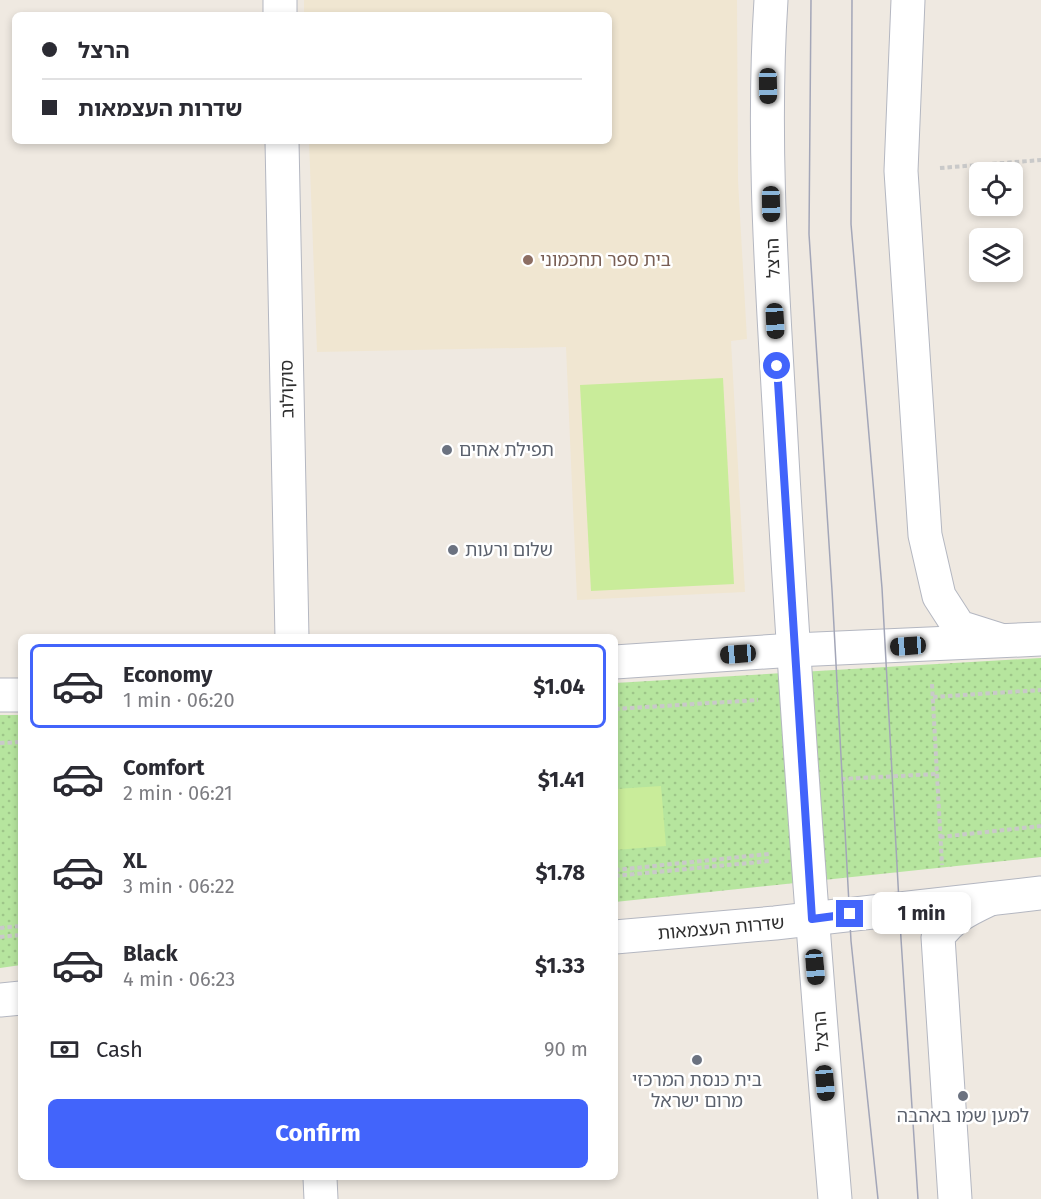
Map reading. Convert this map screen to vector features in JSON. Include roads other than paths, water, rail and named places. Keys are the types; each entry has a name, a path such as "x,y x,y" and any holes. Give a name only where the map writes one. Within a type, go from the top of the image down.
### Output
{"street":[{"name":"הרצל","path":"771,0 767,63 774,298 802,781 835,1199"},
{"path":"908,0 901,171 925,535 939,596 959,627 1004,641"},
{"name":"סוקולוב","path":"282,144 292,634"},
{"path":"618,662 794,650 1041,639"},
{"path":"0,695 18,695"},
{"name":"שדרות העצמאות","path":"618,937 812,919 1041,893"},
{"path":"955,1199 938,937 945,925 963,911 990,899"},
{"path":"0,1000 18,998"},
{"path":"320,1180 321,1199"}],"tram line":[{"path":"811,0 809,234 832,590 851,941 878,1199"},
{"path":"852,0 851,224 882,588 918,1199"}],"place":[{"name":"בית ספר תחכמוני","path":"528,260"},
{"name":"תפילת אחים","path":"447,450"},
{"name":"שלום ורעות","path":"453,550"},
{"name":"בית כנסת המרכזי מרום ישראל","path":"697,1060"},
{"name":"למען שמו באהבה","path":"963,1096"}]}
